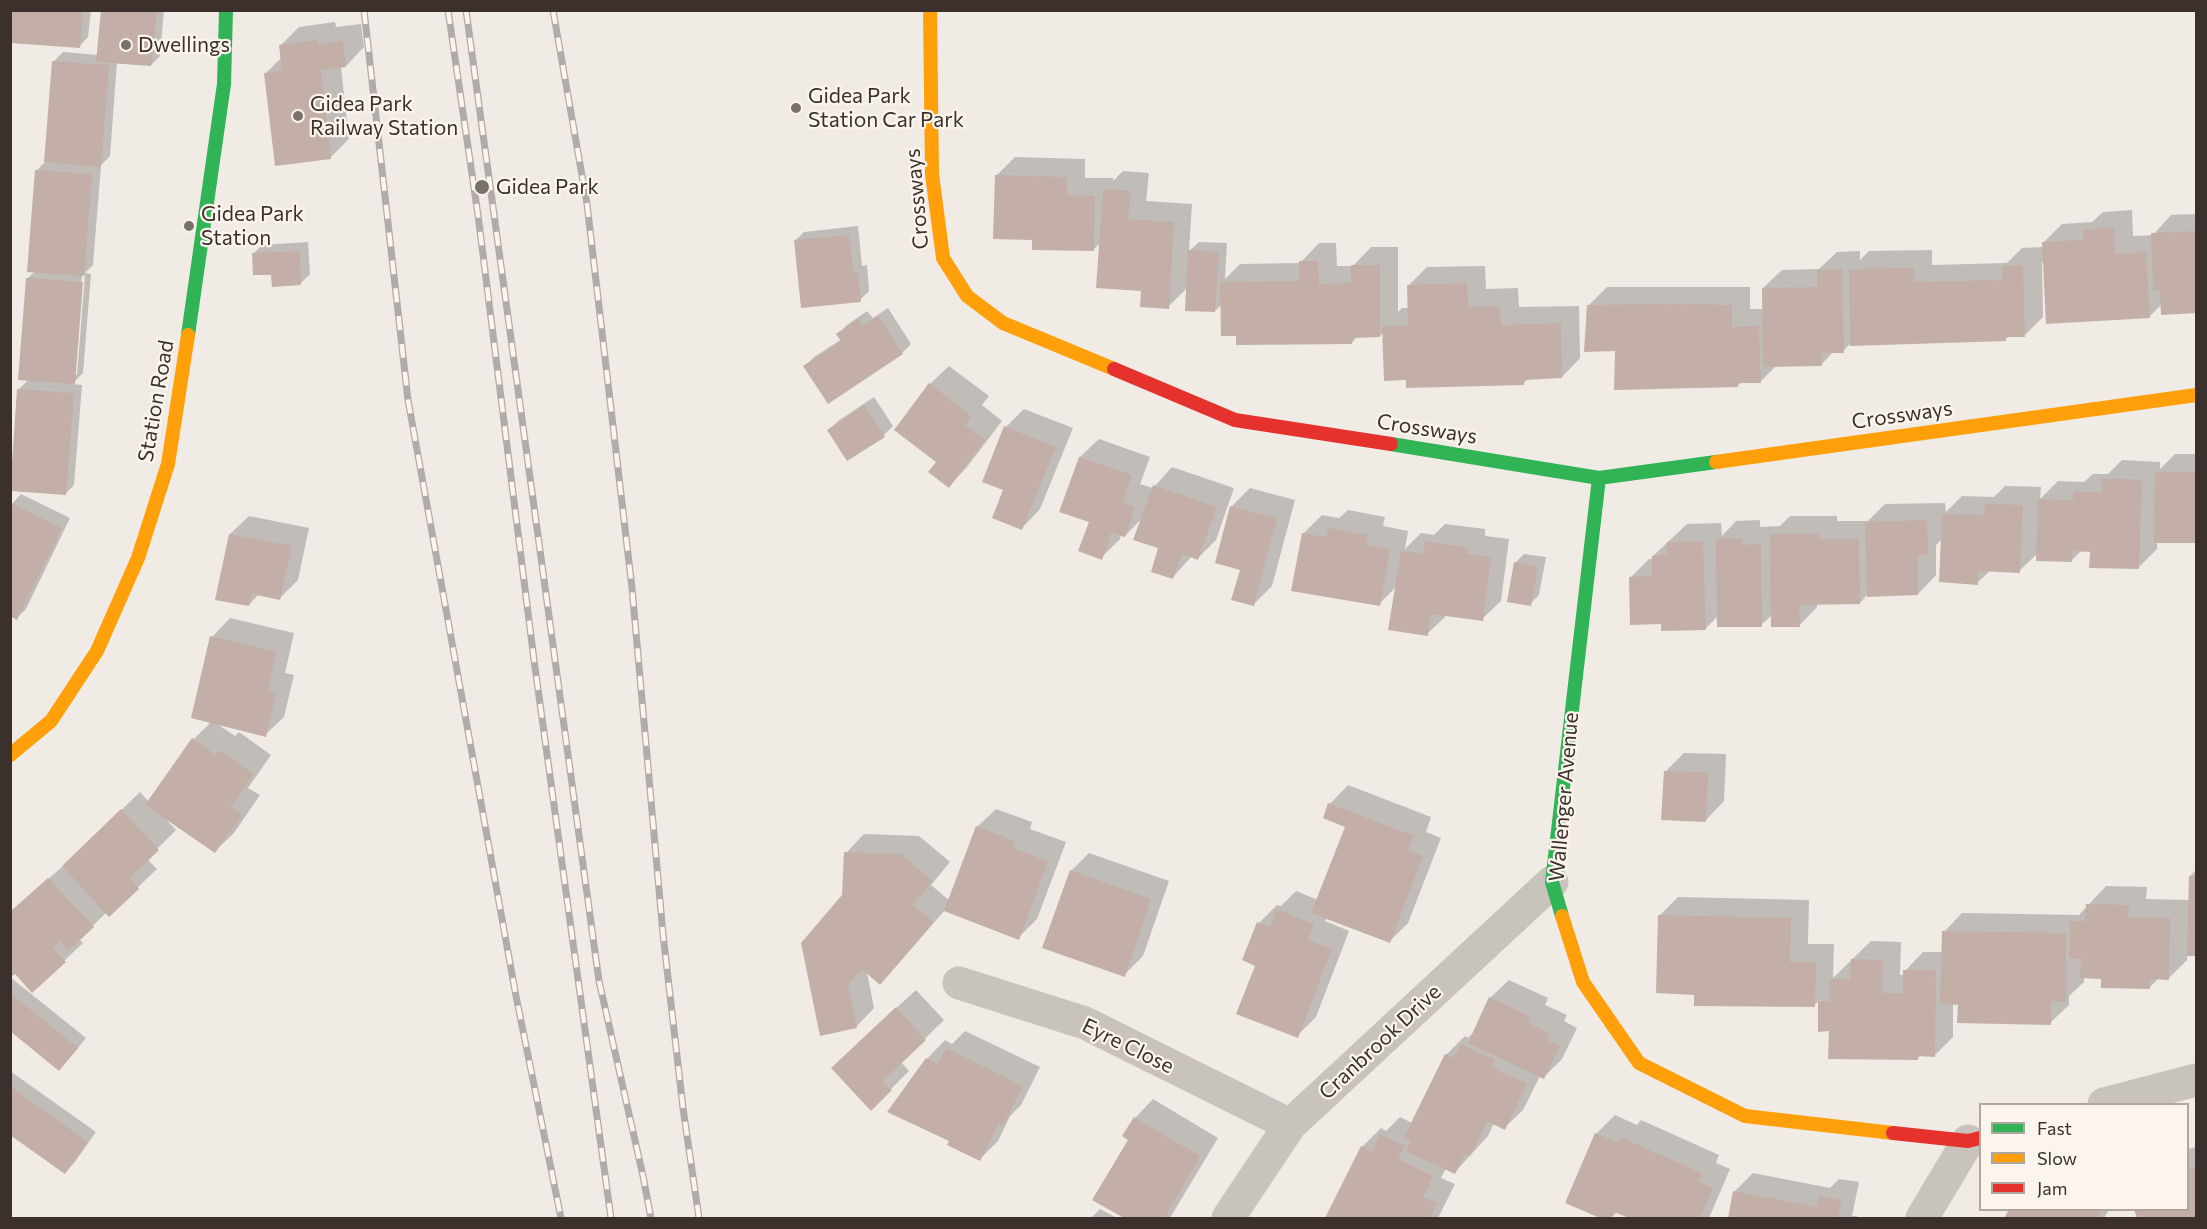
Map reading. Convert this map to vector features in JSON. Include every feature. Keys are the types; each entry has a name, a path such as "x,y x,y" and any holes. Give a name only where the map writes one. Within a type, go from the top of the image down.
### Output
{"street":[{"name":"Station Road","path":"10,755 51,721 97,651 138,558 168,464 202,249 223,96 226,10"},
{"name":"Crossways","path":"930,10 932,174 943,258 967,296 1003,323 1235,420 1599,478 2196,395"},
{"name":"Wallenger Avenue","path":"1599,478 1552,882 1583,982 1639,1063 1745,1116 1974,1139"},
{"name":"Cranbrook Drive","path":"1228,1218 1290,1125 1552,882"},
{"name":"Eyre Close","path":"959,983 1085,1023 1290,1125"},
{"path":"2108,1103 2196,1080"},
{"path":"1922,1218 1974,1139"}],"building":[{"path":"10,10 83,12 80,48 10,43"},
{"name":"Dwellings","path":"101,10 157,10 151,66 96,62"},
{"name":"Gidea Park Railway Station","path":"317,40 318,44 343,41 346,67 321,70 331,159 275,166 264,73 282,71 279,45"},
{"path":"52,61 109,65 101,167 44,162"},
{"path":"35,170 92,174 84,276 27,272"},
{"path":"995,175 1067,177 1067,195 1095,196 1094,251 1032,250 1032,240 993,239"},
{"path":"1103,189 1131,191 1128,219 1174,222 1169,309 1140,307 1141,291 1096,288"},
{"path":"2114,227 2115,254 2146,252 2150,318 2046,324 2042,242 2083,240 2083,230"},
{"path":"2196,231 2196,313 2161,315 2160,290 2153,290 2151,233"},
{"path":"849,235 854,274 858,273 861,302 801,308 794,240"},
{"path":"1188,250 1219,252 1215,312 1185,311"},
{"path":"300,251 301,285 272,287 271,275 253,275 252,253"},
{"path":"1299,261 1318,261 1319,284 1351,283 1351,265 1380,265 1380,337 1353,338 1352,344 1236,345 1236,336 1221,336 1220,282 1299,281"},
{"path":"2023,265 2025,337 2006,337 2006,341 1850,346 1849,269 1914,268 1914,282 2002,280 2002,266"},
{"path":"1842,269 1844,353 1822,353 1822,366 1763,367 1762,288 1817,287 1817,270"},
{"path":"26,278 83,282 75,384 18,380"},
{"path":"1467,283 1468,307 1500,306 1501,325 1561,323 1562,378 1524,380 1524,385 1406,388 1406,380 1384,381 1382,326 1408,326 1407,285"},
{"path":"1587,305 1732,305 1732,327 1759,326 1761,383 1738,383 1738,387 1614,390 1615,351 1584,352"},
{"path":"878,316 903,354 828,404 803,366 841,341 836,334 858,319 863,326"},
{"path":"929,383 971,416 965,425 985,440 949,488 928,472 936,462 894,430"},
{"path":"17,389 74,393 66,495 10,491"},
{"path":"864,405 885,437 847,461 827,430"},
{"path":"1004,426 1056,447 1022,530 992,518 1003,490 982,482"},
{"path":"1079,457 1132,475 1123,502 1135,507 1125,537 1111,533 1102,560 1078,551 1089,522 1059,512"},
{"path":"2155,472 2196,472 2196,543 2154,543"},
{"path":"2102,478 2142,480 2139,569 2089,568 2090,552 2072,551 2072,562 2036,561 2038,499 2073,500 2073,491 2101,493"},
{"path":"1153,485 1217,507 1198,560 1182,554 1173,579 1151,572 1158,548 1133,540"},
{"path":"10,503 62,528 17,620 10,616"},
{"path":"1985,504 2023,505 2020,573 1978,571 1978,585 1939,582 1942,514 1984,515"},
{"path":"1230,506 1277,518 1254,606 1231,600 1240,570 1215,563"},
{"path":"1927,520 1928,555 1918,555 1918,595 1867,597 1865,522"},
{"path":"1328,528 1368,535 1366,545 1390,549 1380,606 1291,591 1302,533 1326,537"},
{"path":"229,534 292,546 280,600 252,594 249,606 215,600"},
{"path":"1770,534 1820,534 1819,539 1859,539 1860,604 1799,605 1800,627 1771,627"},
{"path":"1742,538 1742,545 1761,544 1762,627 1717,627 1716,539"},
{"path":"1425,541 1468,548 1467,554 1491,557 1483,621 1431,614 1428,636 1388,630 1401,551 1423,554"},
{"path":"1703,541 1706,630 1661,631 1661,624 1630,625 1629,577 1652,576 1652,556 1667,555 1667,542"},
{"path":"1514,562 1538,566 1531,606 1507,602"},
{"path":"210,636 276,652 268,691 276,694 266,737 191,718"},
{"path":"192,738 216,755 219,750 254,774 231,807 242,815 215,853 145,805"},
{"path":"1664,771 1708,772 1706,822 1661,820"},
{"path":"1328,803 1414,836 1408,851 1423,856 1390,943 1311,913 1345,827 1323,818"},
{"path":"121,809 159,850 130,878 139,889 109,917 62,866"},
{"path":"976,826 1015,841 1012,848 1048,861 1019,940 944,911"},
{"path":"844,852 901,854 932,881 913,905 934,922 880,985 862,969 848,985 857,1028 820,1036 801,943 842,895"},
{"path":"1070,870 1151,899 1125,977 1042,948"},
{"path":"2189,876 2196,876 2196,956 2187,956"},
{"path":"48,878 94,927 68,951 60,941 53,948 66,962 32,993 15,974 10,978 10,912"},
{"path":"2086,904 2129,905 2128,917 2170,918 2169,980 2150,979 2150,989 2101,988 2101,979 2080,978 2081,959 2069,958 2070,921 2085,921"},
{"path":"1276,909 1314,924 1308,940 1332,949 1298,1038 1236,1014 1255,966 1242,960 1257,922 1270,927"},
{"path":"1658,915 1791,918 1790,962 1816,962 1815,1007 1694,1006 1694,995 1656,993"},
{"path":"1942,931 2066,933 2066,1002 2051,1001 2051,1025 1957,1023 1958,1005 1940,1004"},
{"path":"1851,959 1883,960 1882,993 1903,993 1903,970 1936,970 1935,1057 1918,1056 1918,1060 1828,1059 1829,1031 1818,1032 1818,1001 1830,1002 1830,979 1850,979"},
{"path":"10,993 78,1048 59,1071 10,1031"},
{"path":"1489,997 1531,1017 1528,1023 1550,1034 1546,1040 1560,1046 1544,1079 1468,1043"},
{"path":"896,1007 926,1040 883,1081 892,1090 871,1111 831,1068"},
{"path":"1461,1044 1495,1060 1492,1067 1527,1084 1505,1130 1487,1121 1470,1156 1465,1154 1455,1174 1406,1151 1411,1141 1404,1137 1445,1054 1453,1058"},
{"path":"946,1048 1023,1086 1003,1126 999,1123 980,1161 947,1145 949,1141 887,1112 926,1058 938,1064"},
{"path":"10,1086 88,1142 65,1174 10,1135"},
{"path":"1134,1117 1200,1156 1165,1218 1124,1218 1092,1200 1128,1140 1122,1136"},
{"path":"1595,1133 1618,1143 1622,1138 1702,1173 1698,1181 1713,1188 1700,1218 1629,1218 1614,1212 1611,1218 1600,1218 1565,1203"},
{"path":"1380,1134 1405,1146 1398,1159 1433,1176 1423,1197 1437,1203 1430,1218 1325,1218 1361,1146 1372,1152"},
{"path":"2189,1164 2190,1168 2196,1166 2196,1218 2137,1218 2134,1211 2189,1211"},
{"path":"1733,1191 1817,1207 1819,1196 1842,1200 1838,1218 1728,1218"},
{"path":"2008,1211 2102,1211 2097,1218 2004,1218"}],"railway":[{"path":"364,10 408,400 516,996 561,1218"},
{"path":"448,10 478,215 534,660 611,1218"},
{"path":"466,10 599,981 651,1218"},
{"path":"553,10 587,204 632,588 663,934 683,1108 699,1218"}],"traffic: fast":[{"path":"188,335 224,84 226,10"},
{"path":"1391,444 1599,478 1716,462"},
{"path":"1562,916 1552,882 1599,478"}],"traffic: slow":[{"path":"930,10 932,174 943,258 967,296 1003,323 1114,369"},
{"path":"10,755 51,721 97,651 138,558 168,464 188,335"},
{"path":"1716,462 2196,395"},
{"path":"1562,916 1583,982 1639,1063 1745,1116 1893,1133"}],"traffic: jam":[{"path":"1114,369 1235,420 1391,444"},
{"path":"1893,1133 1968,1141 1979,1138"}],"place":[{"name":"Dwellings","path":"126,45"},
{"name":"Gidea Park Station Car Park","path":"796,108"},
{"name":"Gidea Park Railway Station","path":"298,116"},
{"name":"Gidea Park","path":"482,187"},
{"name":"Gidea Park Station","path":"189,226"}]}
